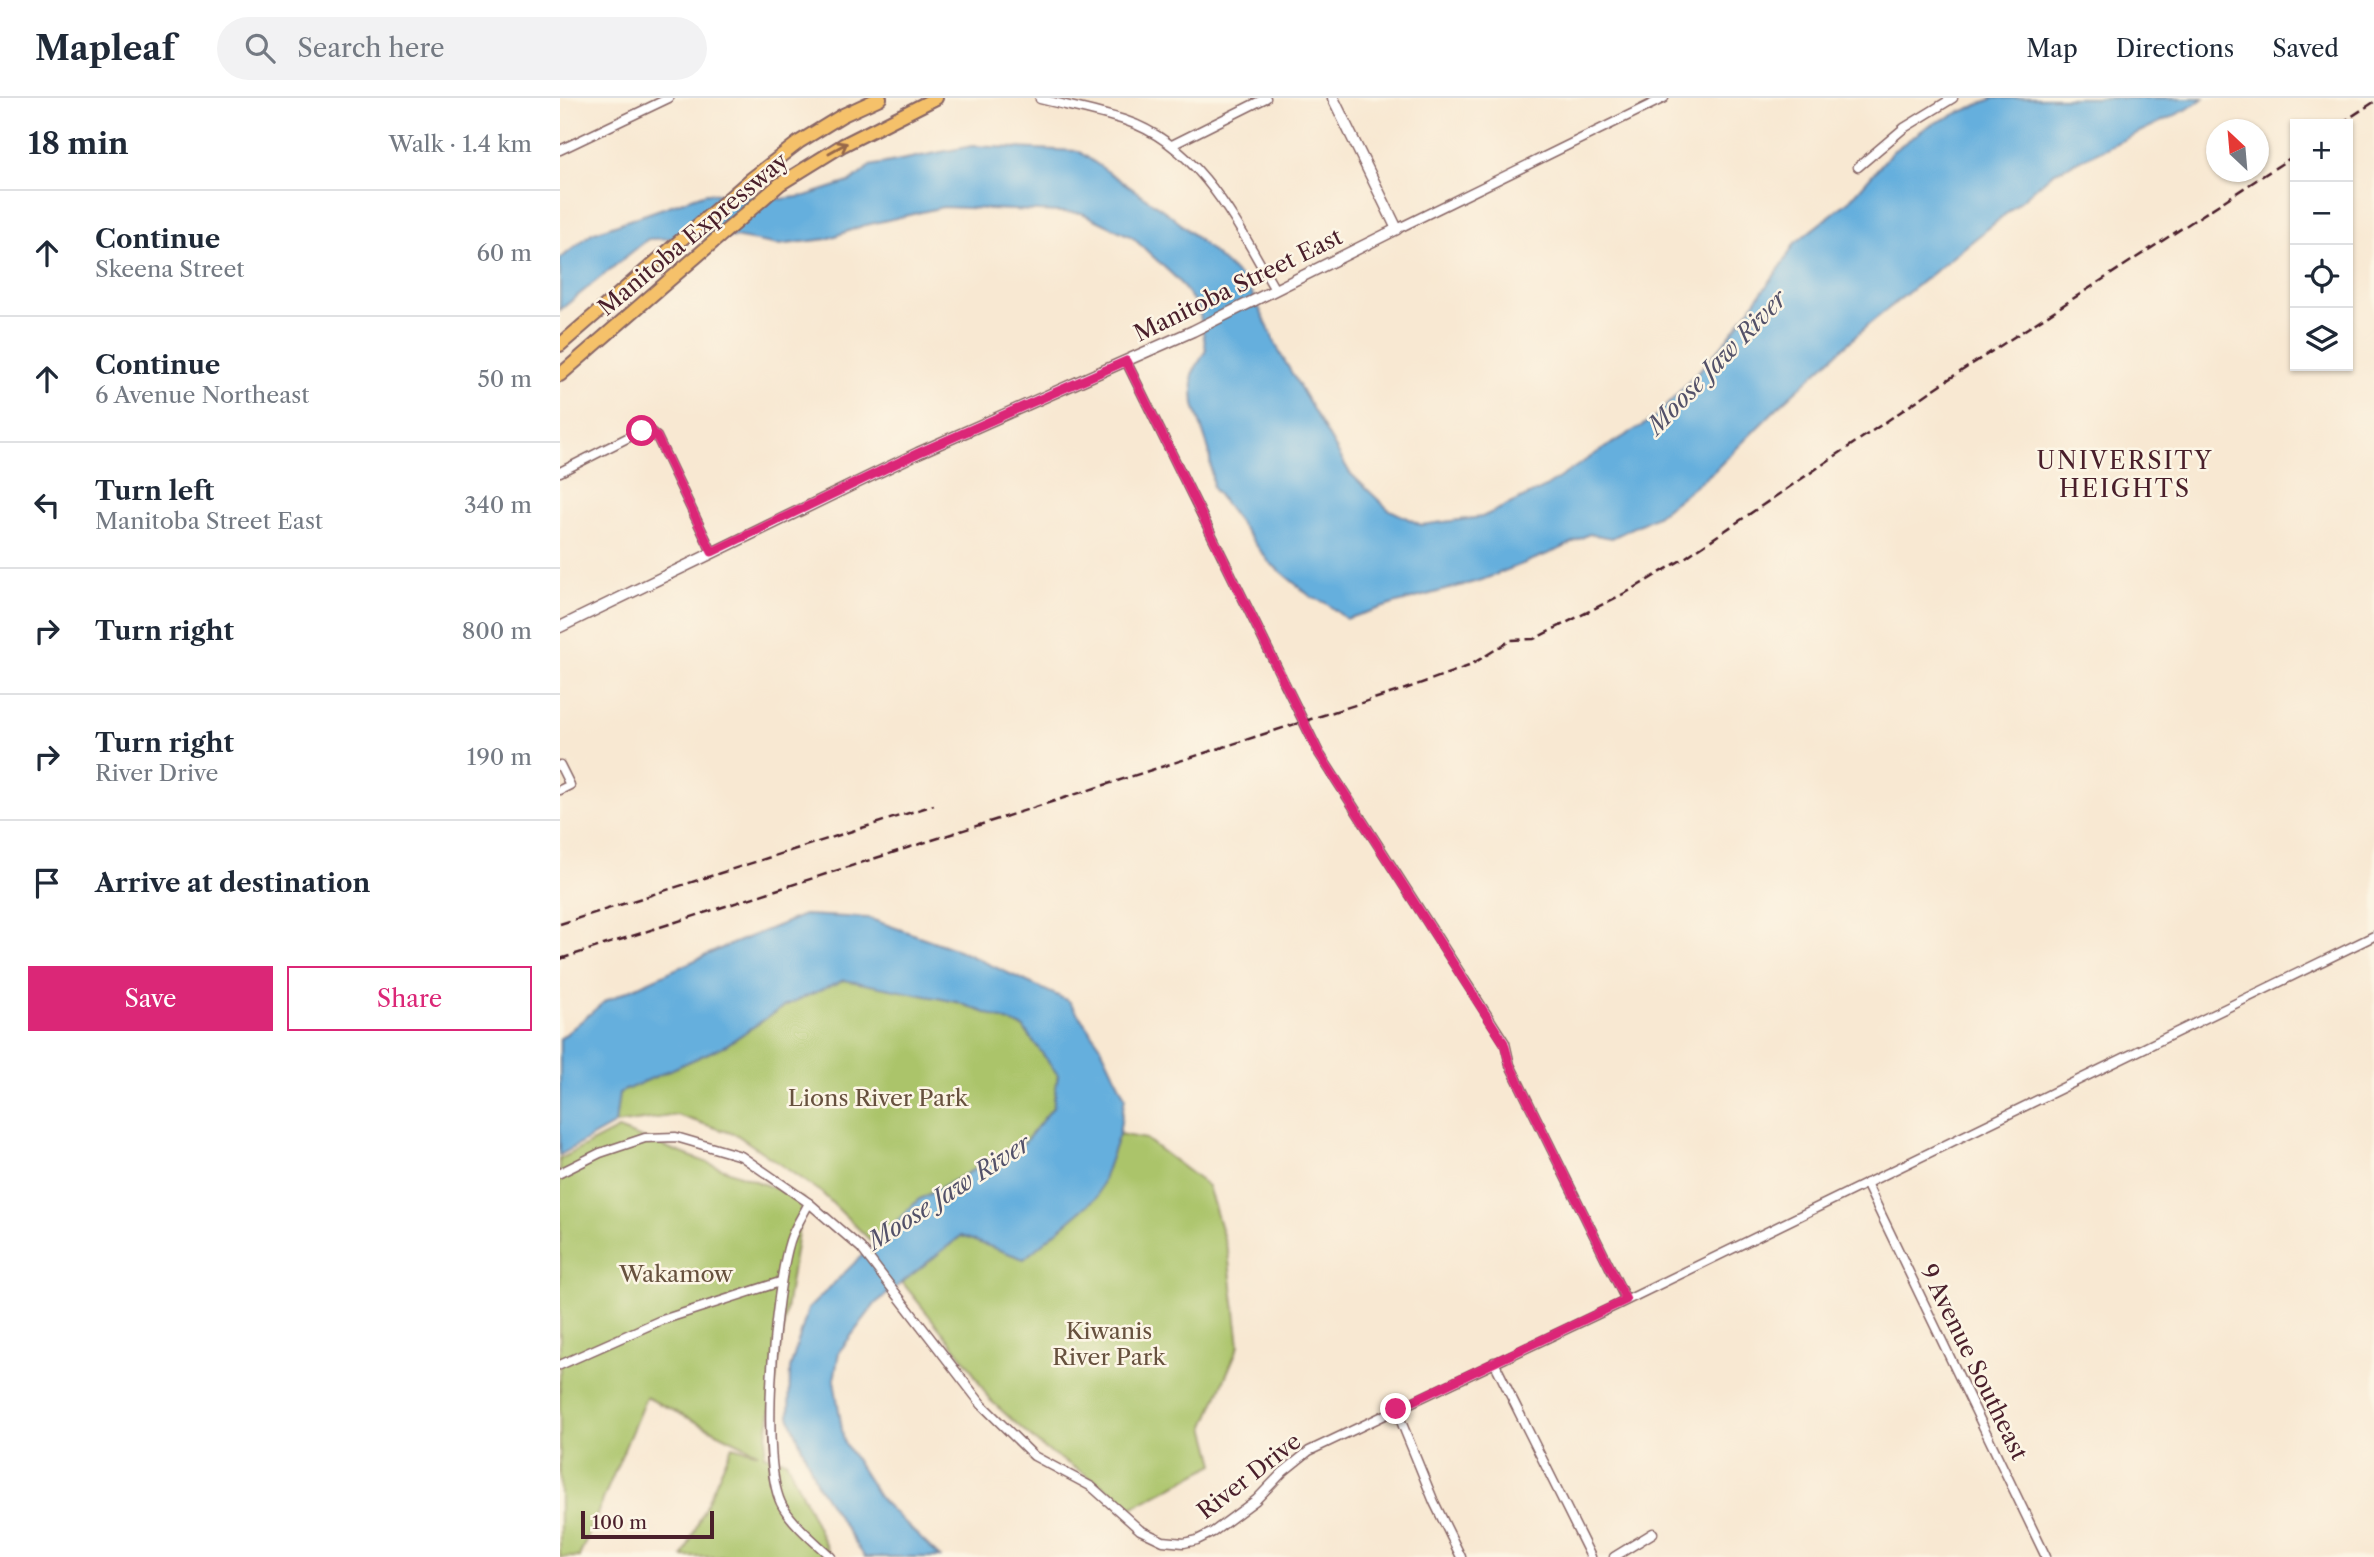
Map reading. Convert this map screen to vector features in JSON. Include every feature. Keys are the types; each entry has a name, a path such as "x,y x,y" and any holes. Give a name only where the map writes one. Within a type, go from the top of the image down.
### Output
{"main road":[{"name":"Manitoba Expressway","path":"560,345 750,180 799,142 880,98"},
{"name":"Manitoba Expressway","path":"560,375 780,184 843,145 936,98"}],"street":[{"path":"560,150 669,98"},
{"path":"1172,145 1266,98"},
{"path":"1333,98 1397,229"},
{"name":"Manitoba Street East","path":"560,627 918,453 1193,331 1274,288 1664,98"},
{"path":"1858,166 1904,128 1953,98"},
{"path":"1040,99 1126,121 1172,145 1222,199 1274,288"},
{"path":"1126,361 1319,753 1504,1043 1510,1065 1626,1300"},
{"path":"560,472 642,431 650,431 657,437 712,552"},
{"path":"560,765 570,785 560,790"},
{"name":"River Drive","path":"809,1203 865,1253 982,1405 1034,1456 1092,1487 1140,1530 1163,1541 1184,1543 1198,1540 1213,1532 1256,1500 1283,1472 1309,1451 1617,1305 2374,936"},
{"path":"560,1173 600,1153 645,1138 676,1137 741,1156 809,1203 791,1239 780,1282 769,1418 774,1482 782,1506 797,1525 831,1557"},
{"name":"9 Avenue Southeast","path":"1866,1183 2046,1557"},
{"path":"560,1365 659,1321 780,1282"},
{"path":"1494,1362 1591,1557"},
{"path":"1396,1409 1434,1503 1461,1557"},
{"path":"1614,1557 1653,1533"}],"green space":[{"name":"Lions River Park","path":"844,979 957,1002 1023,1027 1058,1075 1053,1107 1025,1142 918,1200 874,1244 822,1193 737,1135 677,1115 615,1124 618,1093 726,1045 786,1005"},
{"name":"Wakamow","path":"618,1129 803,1199 764,1455 786,1460 831,1557 683,1557 732,1446 759,1453 646,1397 579,1557 560,1557 560,1159"},
{"name":"Kiwanis River Park","path":"1119,1134 1146,1139 1208,1186 1228,1252 1239,1345 1205,1426 1215,1464 1130,1509 1105,1487 1042,1447 989,1399 968,1364 902,1282 961,1236 1097,1197"}],"water":[{"name":"Moose Jaw River","path":"1994,98 2204,98 2186,110 2053,173 1869,324 1776,409 1714,471 1657,516 1612,538 1589,534 1560,549 1482,580 1346,619 1326,603 1311,597 1269,562 1213,488 1209,450 1194,405 1192,374 1206,350 1199,308 1176,278 1132,237 1082,213 943,207 862,226 827,239 778,245 734,237 648,239 560,310 560,259 592,233 706,193 782,199 805,196 852,181 870,166 972,146 1078,151 1173,217 1248,284 1280,353 1350,473 1388,509 1421,525 1482,517 1544,488 1656,417 1721,347 1782,265 1795,243 1850,200 1893,151 1930,125"},
{"name":"Moose Jaw River","path":"804,915 868,918 958,950 1069,1001 1100,1045 1125,1097 1119,1134 1097,1197 1024,1259 961,1236 876,1303 839,1352 834,1380 844,1442 881,1500 940,1557 865,1557 818,1486 789,1416 790,1369 808,1309 918,1200 1025,1142 1053,1107 1058,1075 1023,1027 957,1002 844,980 786,1005 726,1045 619,1093 615,1124 560,1155 560,1039 605,1001 722,948"}],"railway":[{"path":"2348,119 2374,102"},
{"path":"560,959 1405,689 1469,666 1511,640 1534,639 1631,590 1683,559 1949,379 2290,158"},
{"path":"560,924 934,805"}],"district":[{"name":"UNIVERSITY HEIGHTS","path":"2125,474"}],"route":[{"path":"642,431 650,431 657,437 712,552 918,453 1126,361 1319,753 1504,1043 1510,1065 1626,1300 1396,1409"}]}
